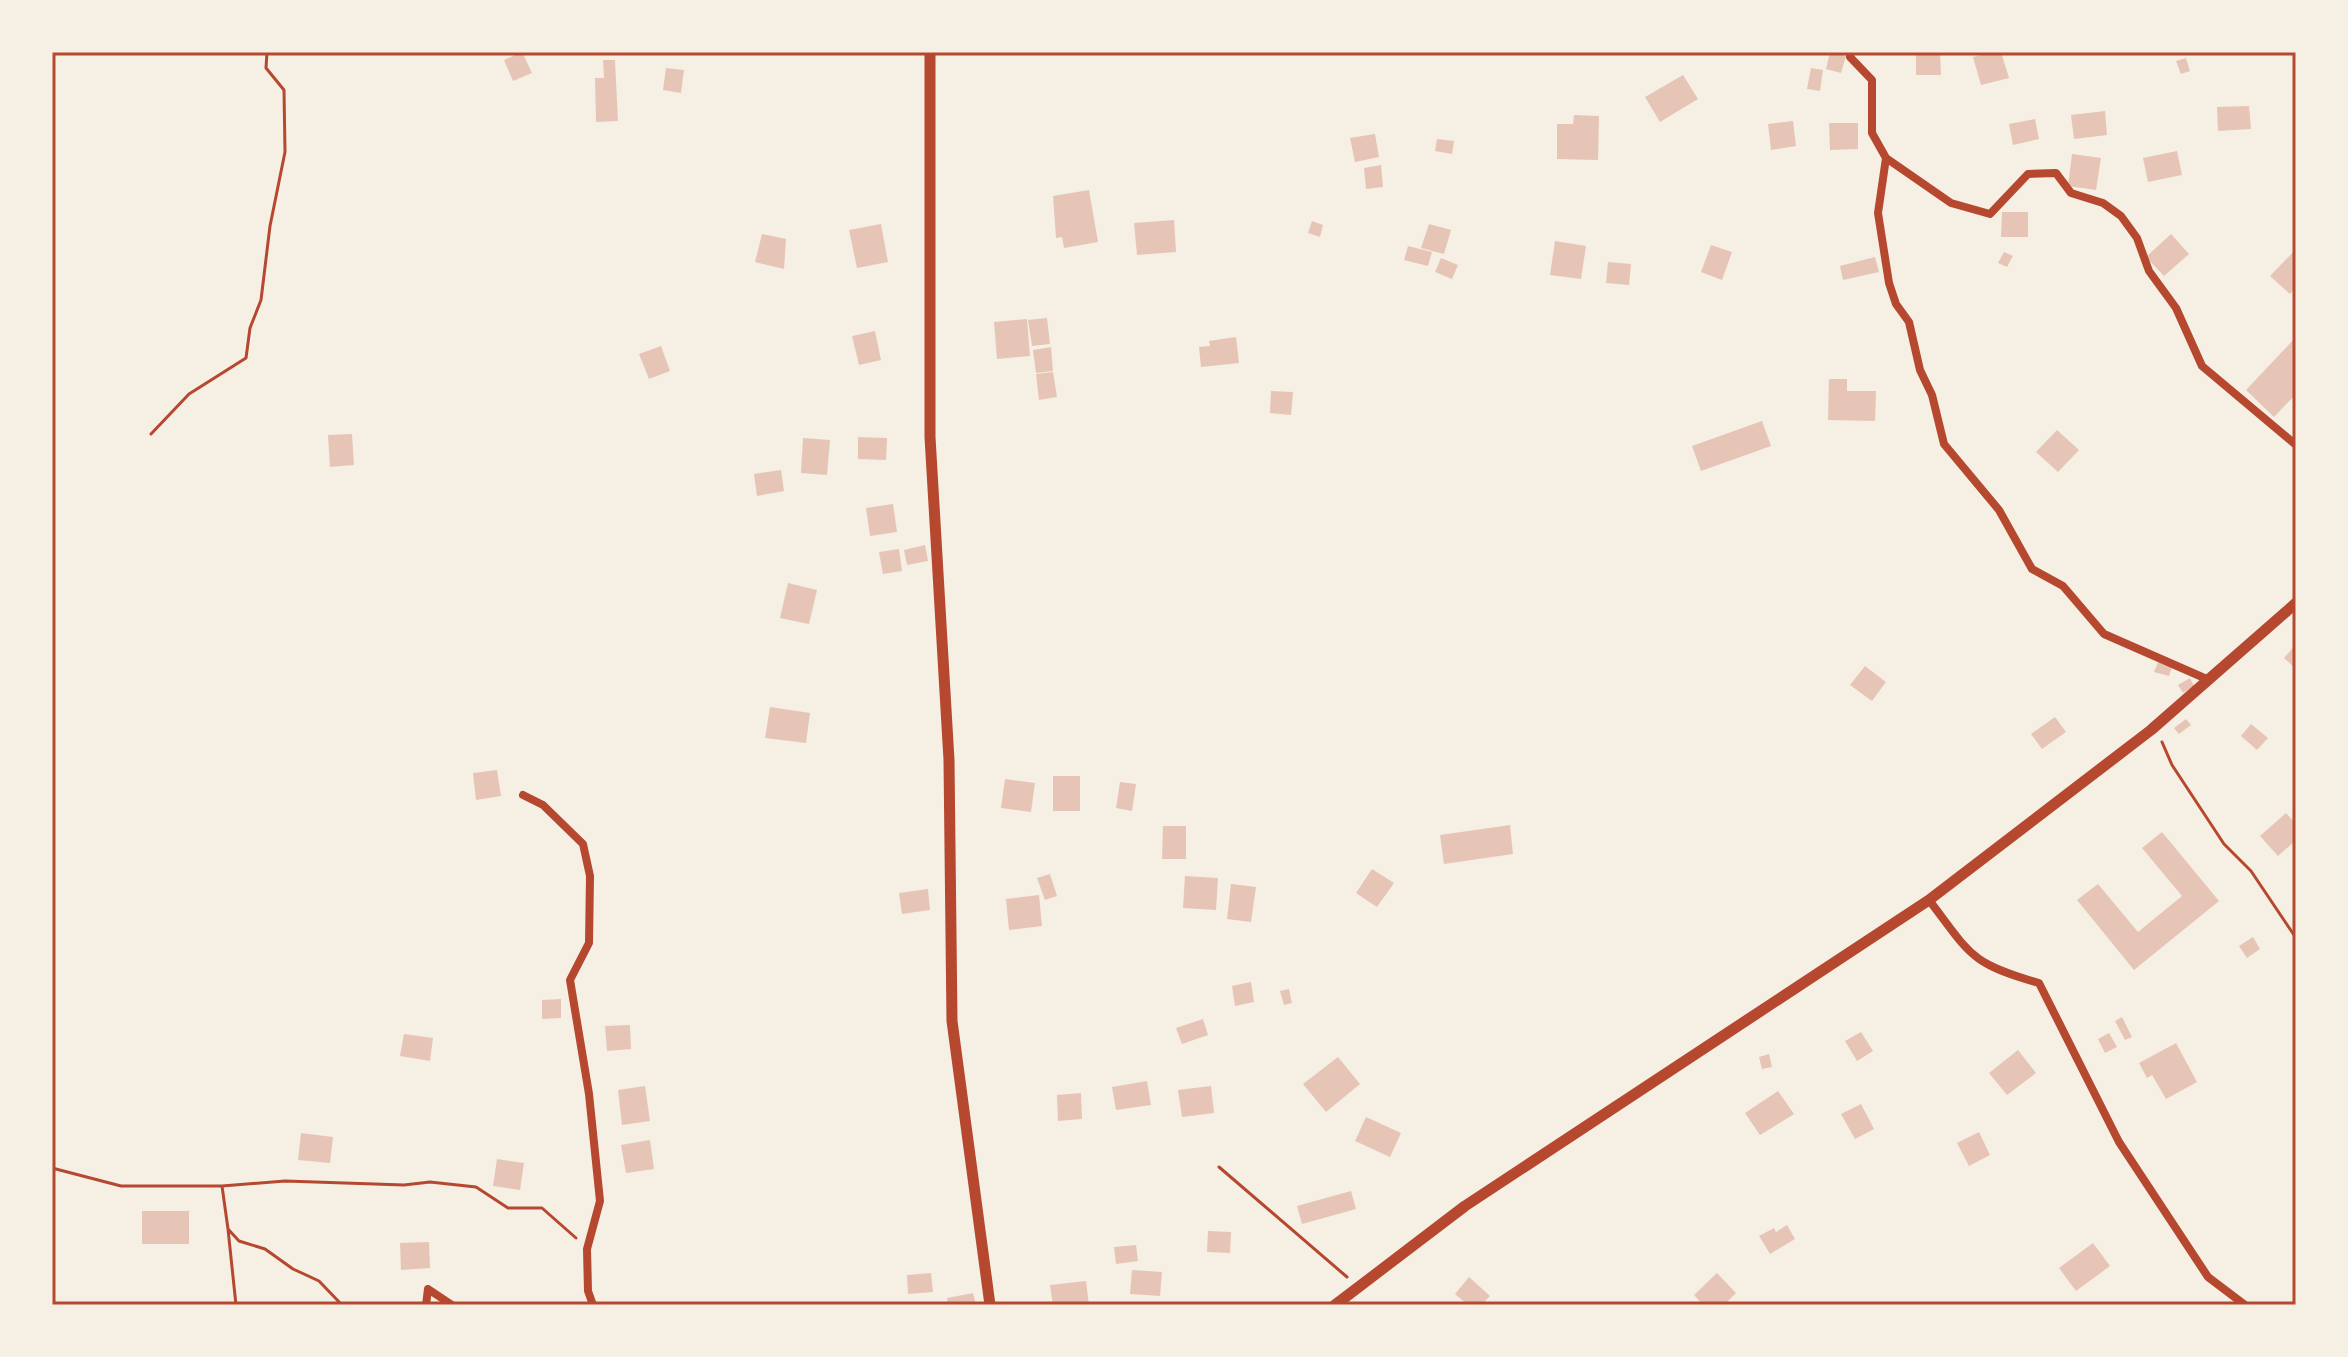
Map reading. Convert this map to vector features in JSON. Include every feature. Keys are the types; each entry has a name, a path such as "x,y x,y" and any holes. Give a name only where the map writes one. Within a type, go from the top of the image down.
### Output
{"street":[{"path":"930,52 930,437 949,760 952,1021 990,1305"},
{"path":"1850,52 1850,57 1872,80 1872,133 1886,158 1951,203 1990,214 2028,174 2056,173 2071,193 2103,203 2121,216 2137,238 2149,271 2176,308 2202,366 2296,445"},
{"path":"1886,158 1878,213 1889,283 1896,304 1909,322 1920,370 1932,395 1944,444 1999,510 2032,569 2063,586 2104,634 2209,680"},
{"path":"1338,1303 1465,1206 1929,900 2151,730 2296,603"},
{"path":"523,795 543,805 583,844 590,876 589,943 570,980 589,1094 600,1201 587,1249 588,1291 593,1305"},
{"path":"1929,900 1962,948 1993,970 2039,983 2119,1142 2208,1277 2245,1305"},
{"path":"426,1305 428,1289 452,1305"}],"path":[{"path":"151,434 189,394 246,358 250,328 261,300 270,226 285,152 284,90 266,68 267,52"},
{"path":"2151,730 2163,743 2172,765 2224,844 2251,871 2296,938"},
{"path":"1219,1167 1348,1275 1338,1303"},
{"path":"52,1168 121,1186 222,1186 285,1181 404,1185 430,1182 476,1187 508,1208 542,1208 587,1249"},
{"path":"222,1186 236,1305"},
{"path":"228,1229 239,1241 265,1249 293,1269 319,1281 342,1305"}],"building":[{"path":"522,52 532,73 513,81 504,60"},
{"path":"1830,52 1846,56 1841,73 1826,69"},
{"path":"1916,52 1940,52 1941,75 1916,75"},
{"path":"2001,52 2009,78 1981,85 1973,57"},
{"path":"2186,58 2190,71 2181,74 2176,61"},
{"path":"603,60 615,60 618,121 596,122 595,78 604,78"},
{"path":"666,68 684,70 681,93 663,90"},
{"path":"1811,68 1823,70 1820,91 1807,89"},
{"path":"1683,75 1698,99 1660,122 1645,97"},
{"path":"2249,106 2251,129 2218,131 2217,107"},
{"path":"2105,111 2107,135 2074,139 2071,115"},
{"path":"1574,115 1599,116 1598,160 1557,159 1557,124 1573,124"},
{"path":"2035,119 2039,139 2013,145 2009,124"},
{"path":"1793,121 1796,146 1771,150 1768,124"},
{"path":"1829,123 1858,123 1858,149 1830,150"},
{"path":"1375,134 1379,157 1355,162 1350,138"},
{"path":"1437,139 1454,141 1452,154 1435,151"},
{"path":"2177,151 2182,175 2148,182 2143,158"},
{"path":"2072,154 2101,158 2096,190 2068,186"},
{"path":"1381,165 1383,187 1366,189 1364,168"},
{"path":"1089,190 1098,242 1064,248 1062,237 1056,238 1053,196"},
{"path":"2002,212 2028,212 2028,237 2001,237"},
{"path":"1174,220 1176,252 1137,255 1134,223"},
{"path":"1312,221 1323,225 1320,237 1308,233"},
{"path":"881,224 888,262 857,268 849,230"},
{"path":"1429,224 1451,230 1444,254 1421,248"},
{"path":"762,234 786,239 784,269 755,262"},
{"path":"2171,234 2189,254 2164,276 2146,257"},
{"path":"1555,241 1586,246 1581,279 1550,275"},
{"path":"1711,245 1732,252 1722,280 1701,272"},
{"path":"1408,246 1432,252 1428,266 1404,260"},
{"path":"2296,249 2296,287 2290,294 2270,276"},
{"path":"2004,252 2013,256 2007,267 1998,263"},
{"path":"1875,257 1879,272 1843,280 1840,266"},
{"path":"1441,258 1458,265 1452,279 1435,272"},
{"path":"1608,262 1631,264 1629,285 1606,283"},
{"path":"1047,318 1050,344 1032,346 1028,320"},
{"path":"1027,319 1030,356 997,359 994,322"},
{"path":"875,331 881,360 859,365 852,336"},
{"path":"1236,337 1239,363 1201,367 1199,347 1210,346 1209,341"},
{"path":"2296,337 2296,394 2274,417 2246,390"},
{"path":"661,346 670,371 649,379 639,354"},
{"path":"1051,347 1053,371 1036,373 1033,350"},
{"path":"1053,372 1057,397 1039,400 1036,374"},
{"path":"1829,379 1847,379 1847,391 1876,391 1875,421 1828,420"},
{"path":"1271,391 1293,392 1291,415 1270,413"},
{"path":"1762,421 1771,446 1701,471 1692,446"},
{"path":"2057,430 2079,450 2058,472 2036,452"},
{"path":"352,434 354,465 330,467 328,435"},
{"path":"858,437 887,438 886,460 858,459"},
{"path":"803,438 830,440 827,475 801,473"},
{"path":"781,470 784,491 757,496 754,474"},
{"path":"893,504 897,532 870,536 866,508"},
{"path":"925,545 928,561 907,565 904,550"},
{"path":"899,549 902,571 883,574 879,552"},
{"path":"788,583 817,590 809,624 780,618"},
{"path":"2296,644 2296,669 2284,658"},
{"path":"2158,662 2172,667 2169,676 2154,672"},
{"path":"1865,666 1886,682 1872,701 1850,685"},
{"path":"2190,678 2194,686 2183,693 2178,685"},
{"path":"770,707 810,713 806,743 765,738"},
{"path":"2055,717 2066,732 2042,749 2031,734"},
{"path":"2186,719 2191,725 2179,734 2174,728"},
{"path":"2251,724 2268,738 2257,750 2241,736"},
{"path":"497,770 501,796 476,800 473,773"},
{"path":"1053,776 1080,776 1080,811 1053,811"},
{"path":"1005,779 1035,783 1031,812 1001,808"},
{"path":"1120,782 1136,784 1132,811 1116,808"},
{"path":"2286,813 2296,824 2296,840 2278,856 2260,836"},
{"path":"1510,825 1513,854 1444,864 1440,835"},
{"path":"1163,826 1186,826 1186,859 1162,859"},
{"path":"2162,832 2219,901 2134,970 2077,900 2098,884 2138,932 2182,896 2142,848"},
{"path":"1372,869 1394,883 1377,907 1356,893"},
{"path":"1050,874 1057,896 1045,900 1037,878"},
{"path":"1185,876 1218,878 1216,910 1183,908"},
{"path":"1231,884 1256,887 1251,922 1227,919"},
{"path":"928,889 930,910 902,914 899,893"},
{"path":"1039,895 1042,926 1009,930 1006,899"},
{"path":"2253,937 2260,949 2247,958 2239,946"},
{"path":"1251,982 1254,1002 1235,1006 1232,986"},
{"path":"1289,989 1292,1003 1284,1005 1280,991"},
{"path":"561,999 561,1018 542,1019 542,1000"},
{"path":"2122,1017 2132,1037 2125,1040 2115,1021"},
{"path":"1203,1019 1208,1035 1182,1044 1176,1028"},
{"path":"630,1025 631,1049 607,1051 605,1026"},
{"path":"1861,1032 1873,1051 1857,1061 1845,1041"},
{"path":"2109,1033 2117,1047 2105,1053 2098,1039"},
{"path":"404,1034 433,1038 430,1061 400,1056"},
{"path":"2176,1043 2197,1082 2166,1099 2152,1075 2147,1078 2139,1063"},
{"path":"2018,1050 2036,1073 2007,1095 1989,1073"},
{"path":"1769,1054 1772,1067 1762,1069 1759,1057"},
{"path":"1338,1057 1360,1084 1326,1112 1303,1084"},
{"path":"1147,1081 1151,1105 1116,1110 1112,1087"},
{"path":"645,1086 650,1121 622,1125 618,1090"},
{"path":"1211,1086 1214,1113 1182,1117 1178,1090"},
{"path":"1778,1091 1794,1114 1760,1135 1745,1113"},
{"path":"1081,1093 1082,1119 1058,1121 1057,1095"},
{"path":"1861,1104 1874,1129 1855,1139 1841,1114"},
{"path":"1366,1117 1401,1133 1390,1157 1355,1141"},
{"path":"1979,1132 1990,1155 1969,1166 1957,1143"},
{"path":"301,1133 333,1137 330,1163 298,1160"},
{"path":"650,1140 654,1169 626,1173 621,1145"},
{"path":"497,1159 524,1163 520,1190 493,1186"},
{"path":"1351,1191 1356,1209 1302,1224 1297,1206"},
{"path":"142,1211 189,1211 189,1244 142,1244"},
{"path":"1787,1225 1795,1239 1770,1254 1759,1236 1774,1228 1776,1232"},
{"path":"1208,1231 1231,1232 1230,1253 1207,1252"},
{"path":"429,1242 430,1268 401,1270 400,1243"},
{"path":"2093,1243 2110,1266 2076,1291 2059,1268"},
{"path":"1136,1245 1138,1261 1116,1264 1114,1247"},
{"path":"1132,1270 1162,1272 1160,1296 1130,1294"},
{"path":"931,1273 933,1292 908,1294 907,1275"},
{"path":"1717,1273 1736,1293 1724,1305 1703,1305 1694,1295"},
{"path":"1469,1277 1490,1296 1481,1305 1468,1305 1455,1294"},
{"path":"1086,1281 1089,1305 1053,1305 1050,1285"},
{"path":"973,1293 976,1305 948,1305 947,1298"}]}
